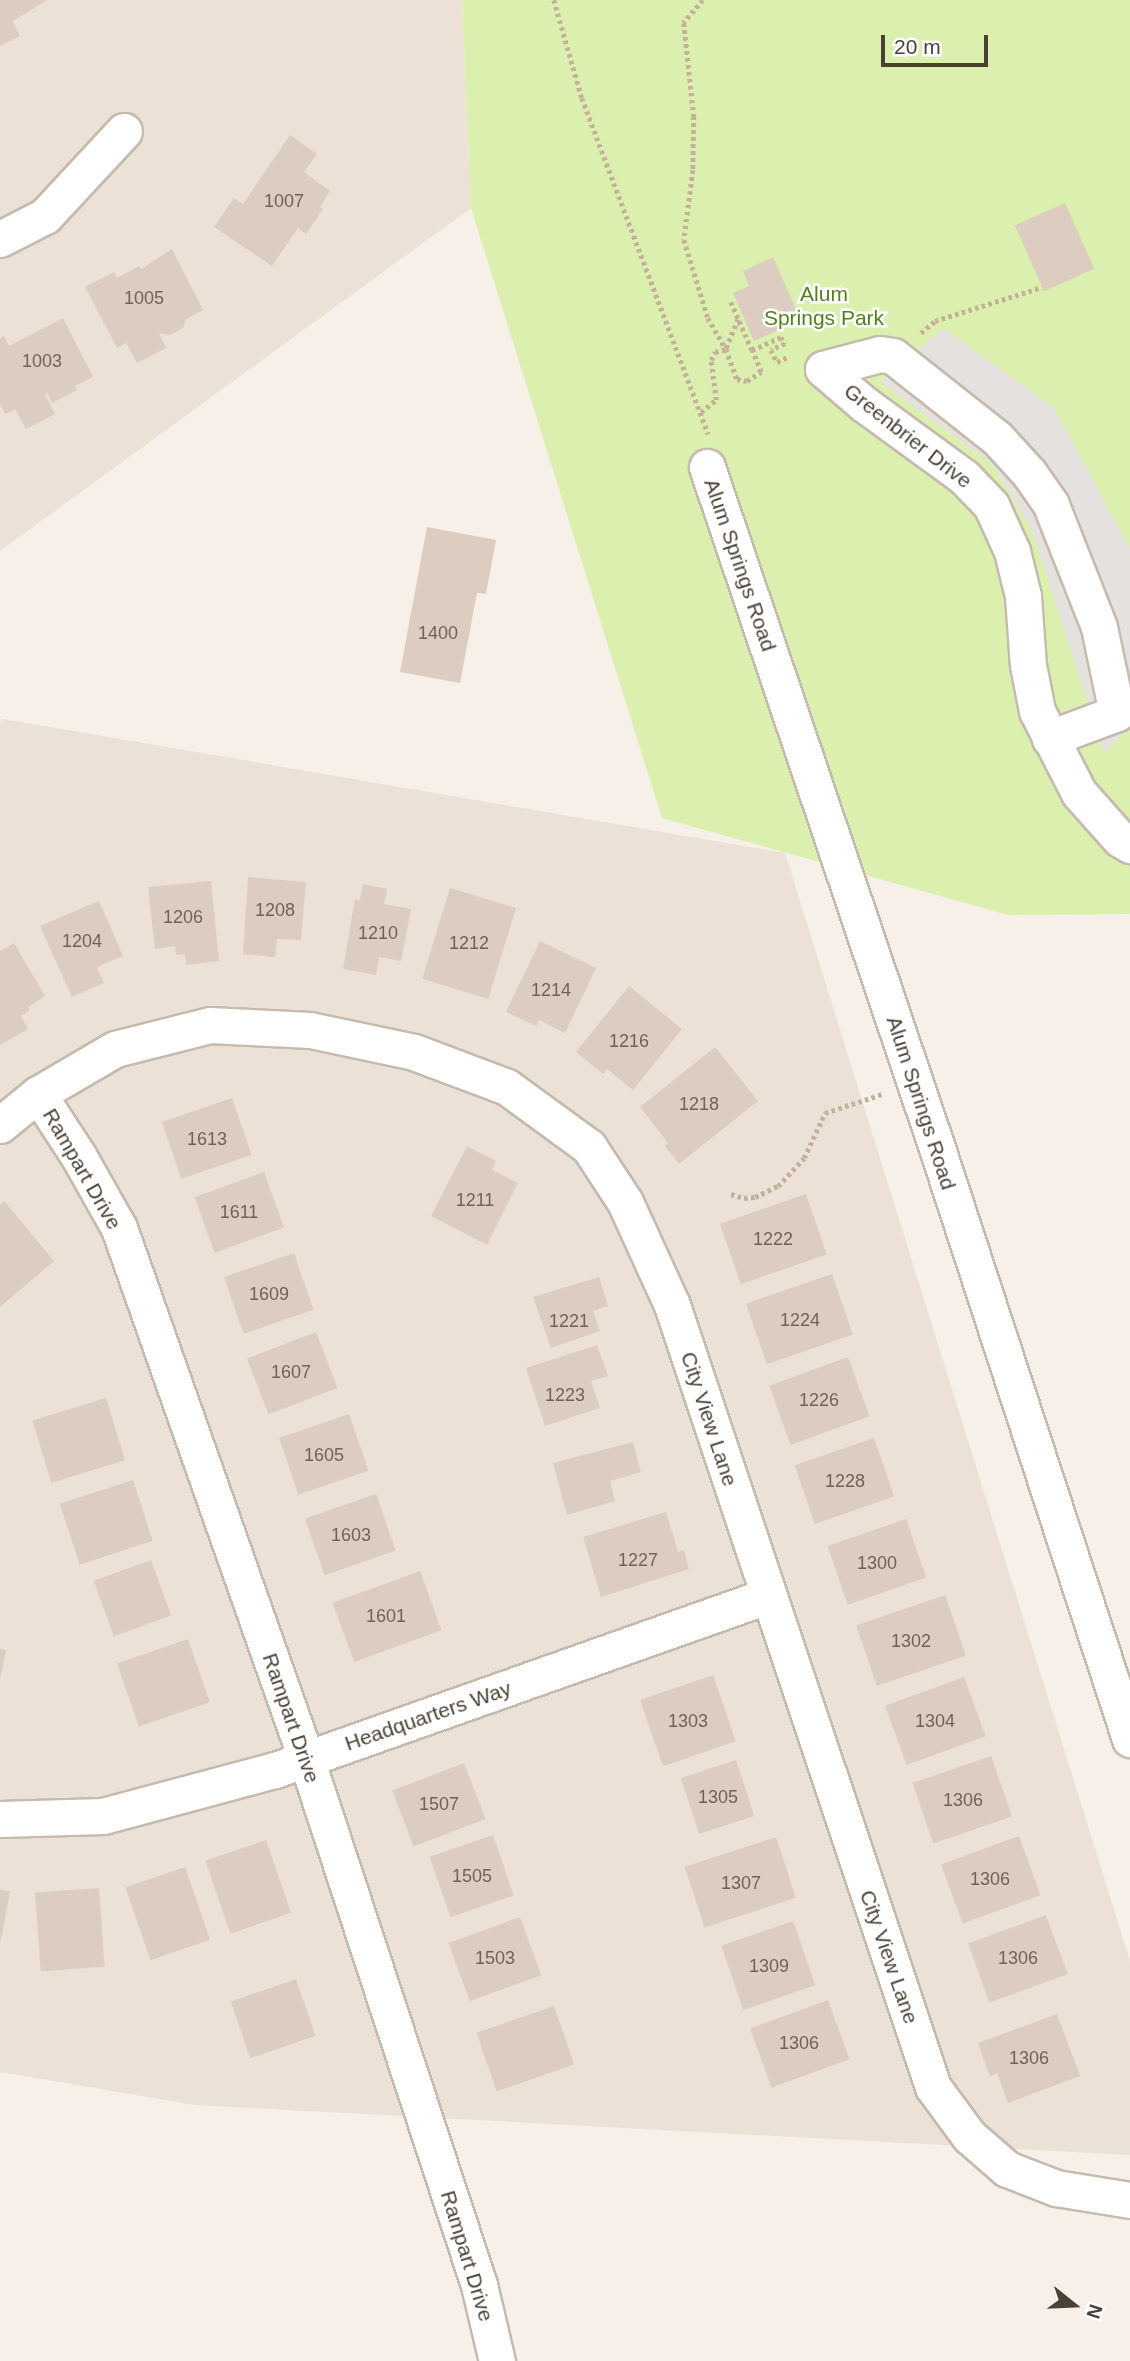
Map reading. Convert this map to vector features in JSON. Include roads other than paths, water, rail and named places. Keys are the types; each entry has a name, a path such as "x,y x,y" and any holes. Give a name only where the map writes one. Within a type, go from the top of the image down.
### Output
{"street":[{"path":"0,239 45,216 124,131"},
{"name":"Greenbrier Drive","path":"1050,738 1117,713 1099,627 1051,505 1029,473 996,438 893,356 880,354 823,369 864,404 964,477 991,505 1012,551 1020,584 1035,699 1050,738 1079,793 1120,839 1130,845"},
{"name":"Alum Springs Road","path":"707,467 927,1120 1130,1740"},
{"name":"City View Lane","path":"0,1125 38,1094 115,1049 210,1025 323,1032 414,1052 507,1087 589,1147 625,1202 671,1305 933,2087 968,2136 1007,2169 1056,2188 1130,2200"},
{"name":"Rampart Drive","path":"38,1094 79,1157 119,1228 306,1758 479,2285 497,2361"},
{"name":"Headquarters Way","path":"0,1819 103,1816 275,1770 767,1596"}],"park label":[{"name":"Alum Springs Park","path":"824,306"}]}
